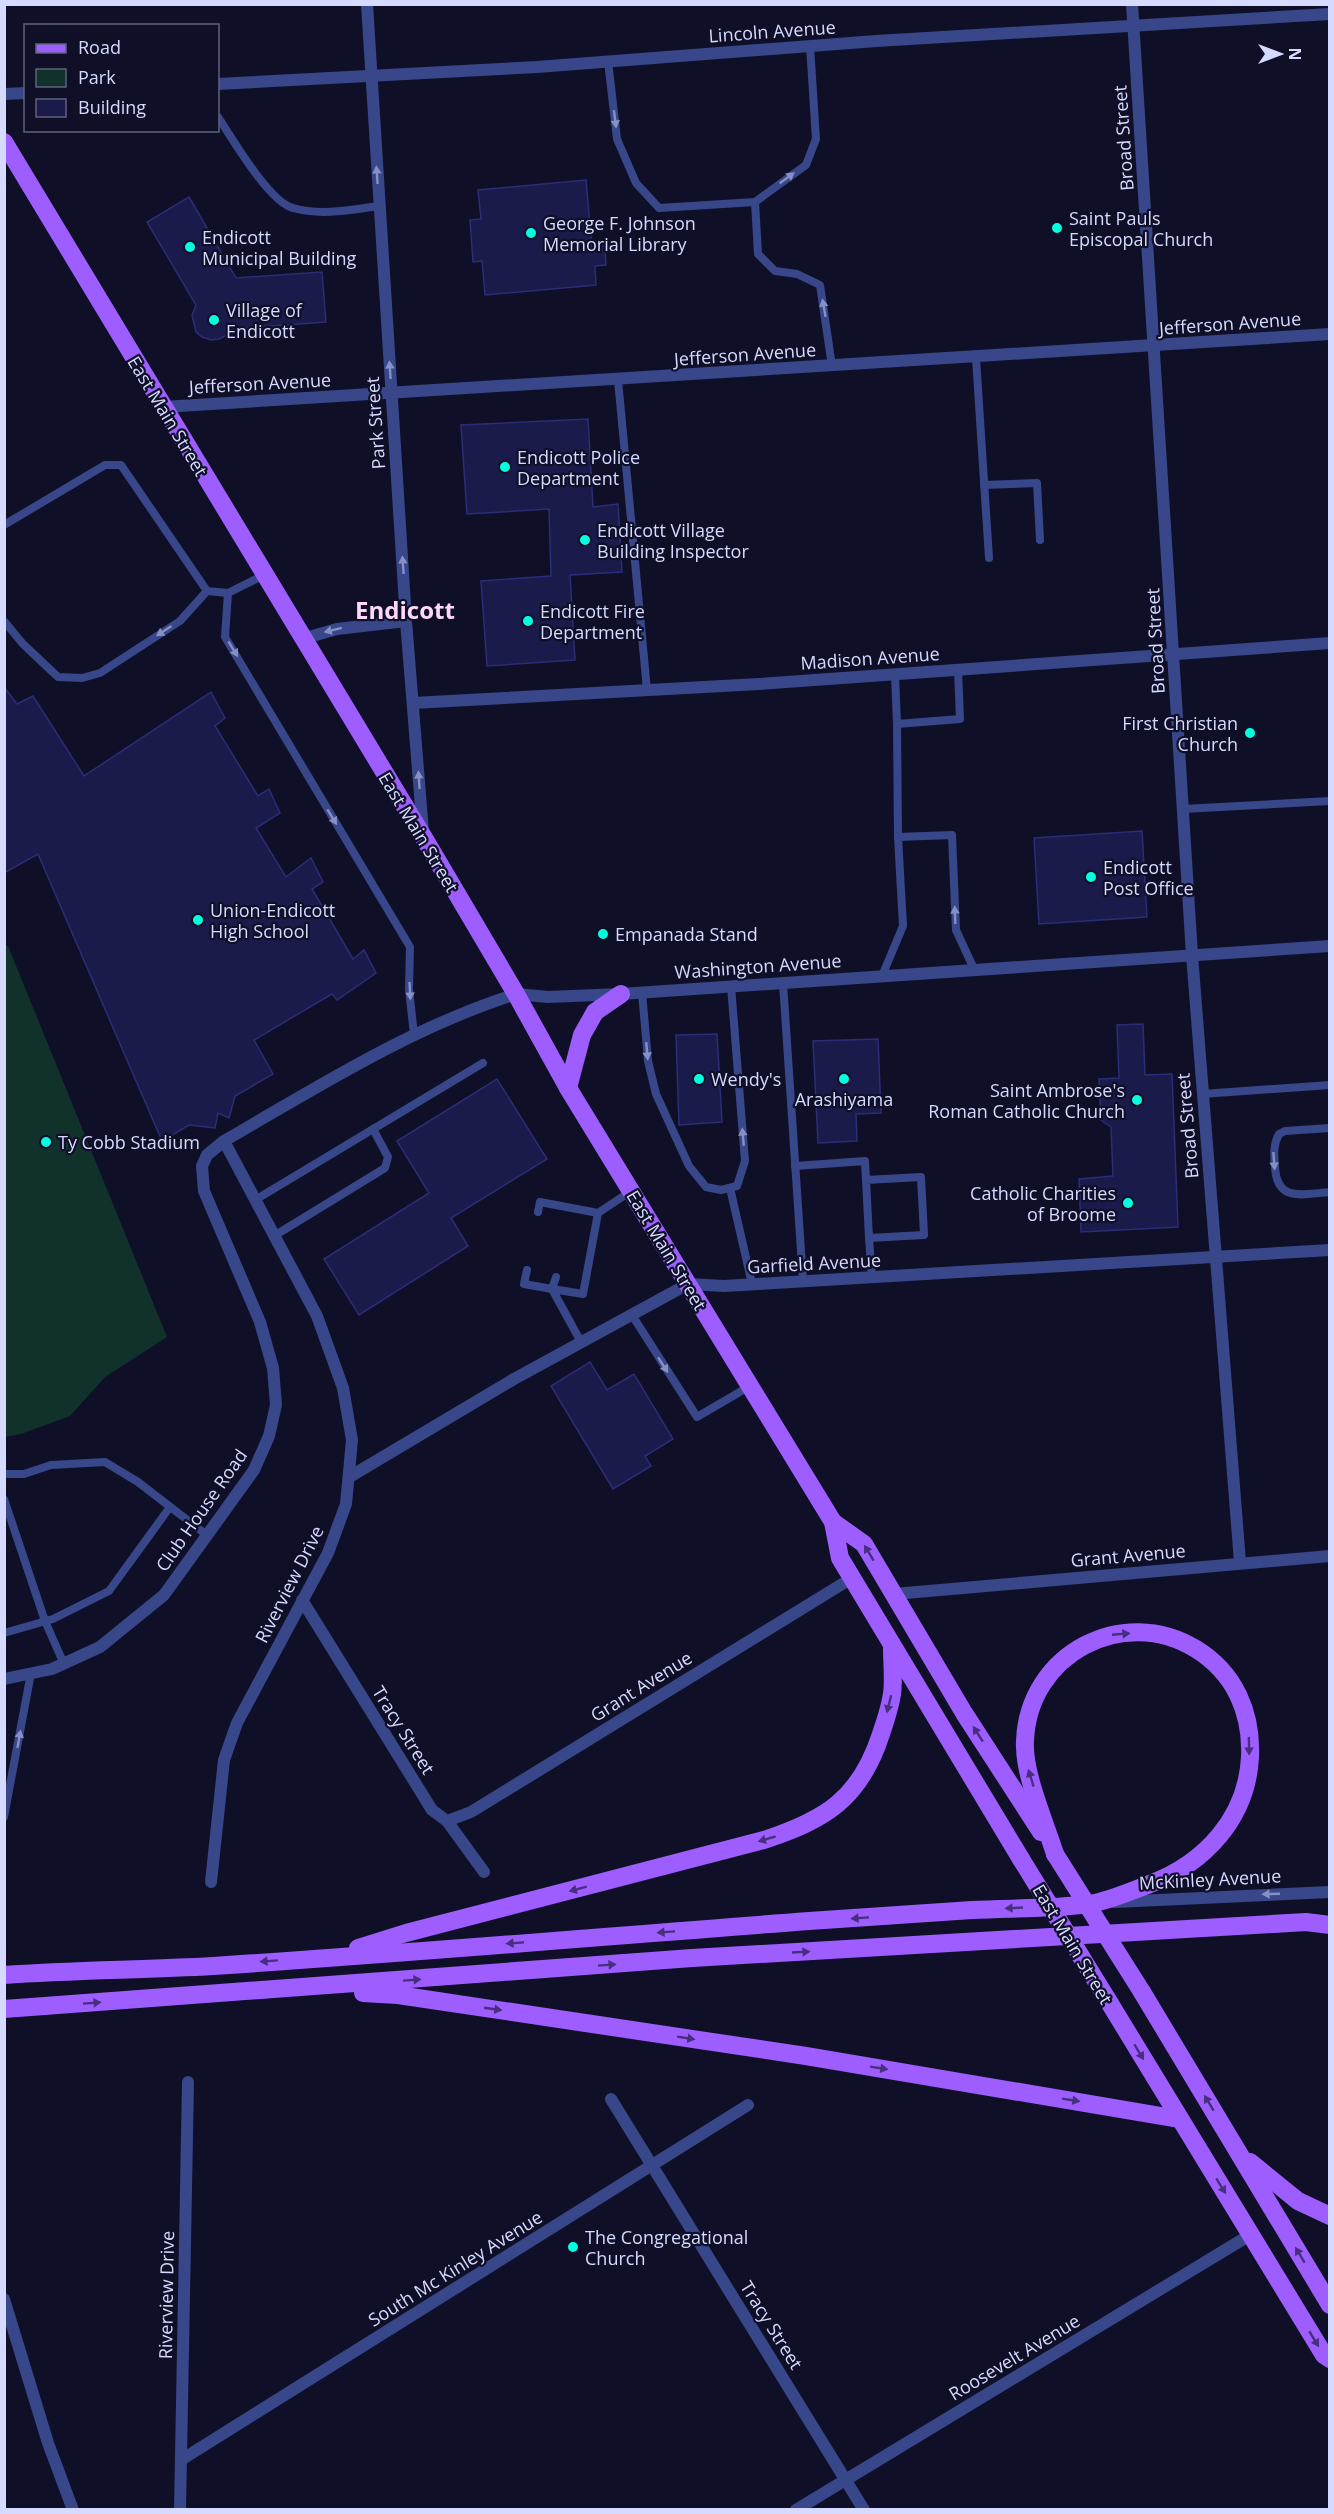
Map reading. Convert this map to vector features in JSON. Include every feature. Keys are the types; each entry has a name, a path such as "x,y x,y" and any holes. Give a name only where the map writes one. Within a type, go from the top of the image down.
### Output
{"main road":[{"name":"East Main Street","path":"4,142 423,838 516,994 568,1088 833,1522 840,1558 892,1646 1250,2235 1324,2355 1329,2359"},
{"path":"568,1088 582,1035 595,1012 621,994"},
{"name":"East Main Street","path":"833,1522 864,1544 964,1713 1142,1992 1329,2305"},
{"path":"4,1974 208,1966 907,1914 1093,1904 1154,1883 1195,1861 1228,1826 1240,1805 1250,1760 1249,1728 1245,1708 1220,1668 1181,1641 1139,1633 1110,1635 1091,1641 1072,1652 1052,1670 1039,1688 1029,1711 1025,1736 1025,1758 1055,1854"},
{"path":"328,1957 406,1933 764,1840 796,1830 826,1814 853,1791 874,1755 892,1694 892,1646"},
{"path":"4,2008 692,1958 1306,1922 1329,1925"},
{"path":"289,1989 398,1995 807,2056 1179,2118"},
{"path":"1240,2153 1298,2201 1329,2216"}],"street":[{"name":"Park Street","path":"367,4 406,621 423,838"},
{"name":"Broad Street","path":"1132,4 1192,955 1240,1562"},
{"name":"Lincoln Avenue","path":"219,84 371,77 810,46 1329,14"},
{"path":"4,94 24,93"},
{"name":"Jefferson Avenue","path":"163,407 976,358 1329,334"},
{"path":"302,639 337,628 406,621"},
{"name":"Madison Avenue","path":"413,702 895,675 1329,643"},
{"name":"Washington Avenue","path":"224,1141 369,1057 469,1009 516,994 548,997 621,994 1329,946"},
{"name":"Riverview Drive","path":"211,1882 224,1760 237,1723 332,1543 346,1504 351,1476 352,1440 343,1388 316,1316 224,1141"},
{"name":"Club House Road","path":"4,1679 63,1664 100,1647 164,1594 255,1470 269,1436 276,1405 273,1368 260,1322 204,1191 201,1166 207,1155 224,1141"},
{"name":"Garfield Avenue","path":"351,1476 514,1379 688,1284 752,1284 1329,1250"},
{"name":"Grant Avenue","path":"894,1594 1329,1556"},
{"name":"Grant Avenue","path":"447,1821 471,1812 852,1578"},
{"name":"Tracy Street","path":"302,1600 432,1810 447,1821 484,1872"},
{"name":"McKinley Avenue","path":"1093,1904 1329,1892"},
{"path":"1306,1922 1329,1920"},
{"name":"Riverview Drive","path":"180,2510 188,2082"},
{"name":"Tracy Street","path":"611,2098 864,2510"},
{"name":"South Mc Kinley Avenue","path":"181,2460 748,2105"},
{"name":"Roosevelt Avenue","path":"796,2510 1250,2235"},
{"path":"4,2299 48,2443 73,2510"}],"lane":[{"path":"608,62 617,139 636,183 659,208 754,202 806,165 816,139 810,46"},
{"path":"219,118 271,193 290,208 326,213 379,206"},
{"path":"754,202 758,254 775,271 797,274 820,285 832,366"},
{"path":"976,358 989,558"},
{"path":"618,380 647,690"},
{"path":"4,525 105,465 121,465 207,591"},
{"path":"984,485 1037,483 1040,540"},
{"path":"207,591 228,593 264,575"},
{"path":"4,621 23,644 58,677 82,678 100,673 180,621 207,591"},
{"path":"228,593 225,637 410,947 409,989 414,1035"},
{"path":"897,724 960,719 958,670"},
{"path":"882,976 903,926 898,837 895,675"},
{"path":"1183,809 1329,801"},
{"path":"898,837 952,835 956,930 974,969"},
{"path":"783,983 803,1281"},
{"path":"642,992 648,1061 656,1094 689,1166 706,1187 721,1190 738,1186 745,1161 731,986"},
{"path":"255,1200 483,1063"},
{"path":"1202,1094 1329,1085"},
{"path":"1329,1128 1285,1131 1279,1134 1274,1148 1276,1177 1282,1189 1294,1194 1329,1192"},
{"path":"274,1236 385,1168 388,1157 373,1129"},
{"path":"795,1166 865,1161 872,1277"},
{"path":"866,1180 921,1177 923,1212 924,1235 869,1238"},
{"path":"730,1188 752,1284"},
{"path":"538,1212 540,1202 598,1213 631,1191"},
{"path":"567,1218 570,1208"},
{"path":"527,1270 524,1284 583,1294 598,1213"},
{"path":"556,1277 552,1289 581,1342"},
{"path":"632,1315 697,1417 750,1386"},
{"path":"4,1474 24,1474 51,1465 105,1462 138,1482 208,1536"},
{"path":"4,1499 45,1621 63,1664"},
{"path":"4,1632 45,1621 109,1591 171,1507"},
{"path":"4,1817 31,1673"}],"green space":[{"name":"Ty Cobb Stadium","path":"5,945 8,946 167,1337 105,1377 70,1416 21,1434 5,1437"}],"building":[{"name":"George F. Johnson Memorial Library","path":"586,180 592,247 605,246 606,265 595,266 596,285 485,295 482,261 473,262 470,220 481,219 478,190"},
{"name":"Endicott Municipal Building","path":"189,197 236,278 322,272 326,322 231,329 227,335 211,340 196,332 192,315 196,305 147,222"},
{"path":"588,419 593,507 618,504 622,572 570,575 575,660 487,666 481,581 551,576 549,509 467,514 461,425"},
{"name":"Union-Endicott High School","path":"4,687 17,704 33,696 84,776 211,692 225,718 215,726 258,796 269,789 280,813 256,828 286,877 311,858 323,882 312,889 353,959 364,950 376,973 337,1000 332,994 254,1040 273,1074 235,1096 229,1118 218,1113 215,1128 189,1125 162,1141 38,854 4,873"},
{"name":"Endicott Post Office","path":"1142,831 1147,917 1039,924 1034,838"},
{"path":"1143,1024 1145,1075 1172,1074 1178,1227 1081,1232 1079,1179 1113,1176 1111,1127 1101,1120 1099,1079 1119,1078 1117,1025"},
{"name":"Wendy's","path":"717,1034 722,1122 679,1125 676,1035"},
{"path":"878,1039 881,1113 856,1114 857,1141 818,1143 813,1041"},
{"path":"497,1079 547,1159 451,1218 468,1246 359,1315 324,1259 429,1193 397,1141"},
{"path":"590,1362 607,1390 634,1374 673,1439 645,1456 651,1466 613,1489 551,1386"}],"place":[{"name":"Saint Pauls Episcopal Church","path":"1057,228"},
{"name":"George F. Johnson Memorial Library","path":"531,233"},
{"name":"Endicott Municipal Building","path":"190,247"},
{"name":"Village of Endicott","path":"214,320"},
{"name":"Endicott Police Department","path":"505,467"},
{"name":"Endicott Village Building Inspector","path":"585,540"},
{"name":"Endicott Fire Department","path":"528,621"},
{"name":"First Christian Church","path":"1250,733"},
{"name":"Endicott Post Office","path":"1091,877"},
{"name":"Union-Endicott High School","path":"198,920"},
{"name":"Empanada Stand","path":"603,934"},
{"name":"Wendy's","path":"699,1079"},
{"name":"Arashiyama","path":"844,1079"},
{"name":"Saint Ambrose's Roman Catholic Church","path":"1137,1100"},
{"name":"Ty Cobb Stadium","path":"46,1142"},
{"name":"Catholic Charities of Broome","path":"1128,1203"},
{"name":"The Congregational Church","path":"573,2247"}],"district":[{"name":"Endicott","path":"405,609"}]}
